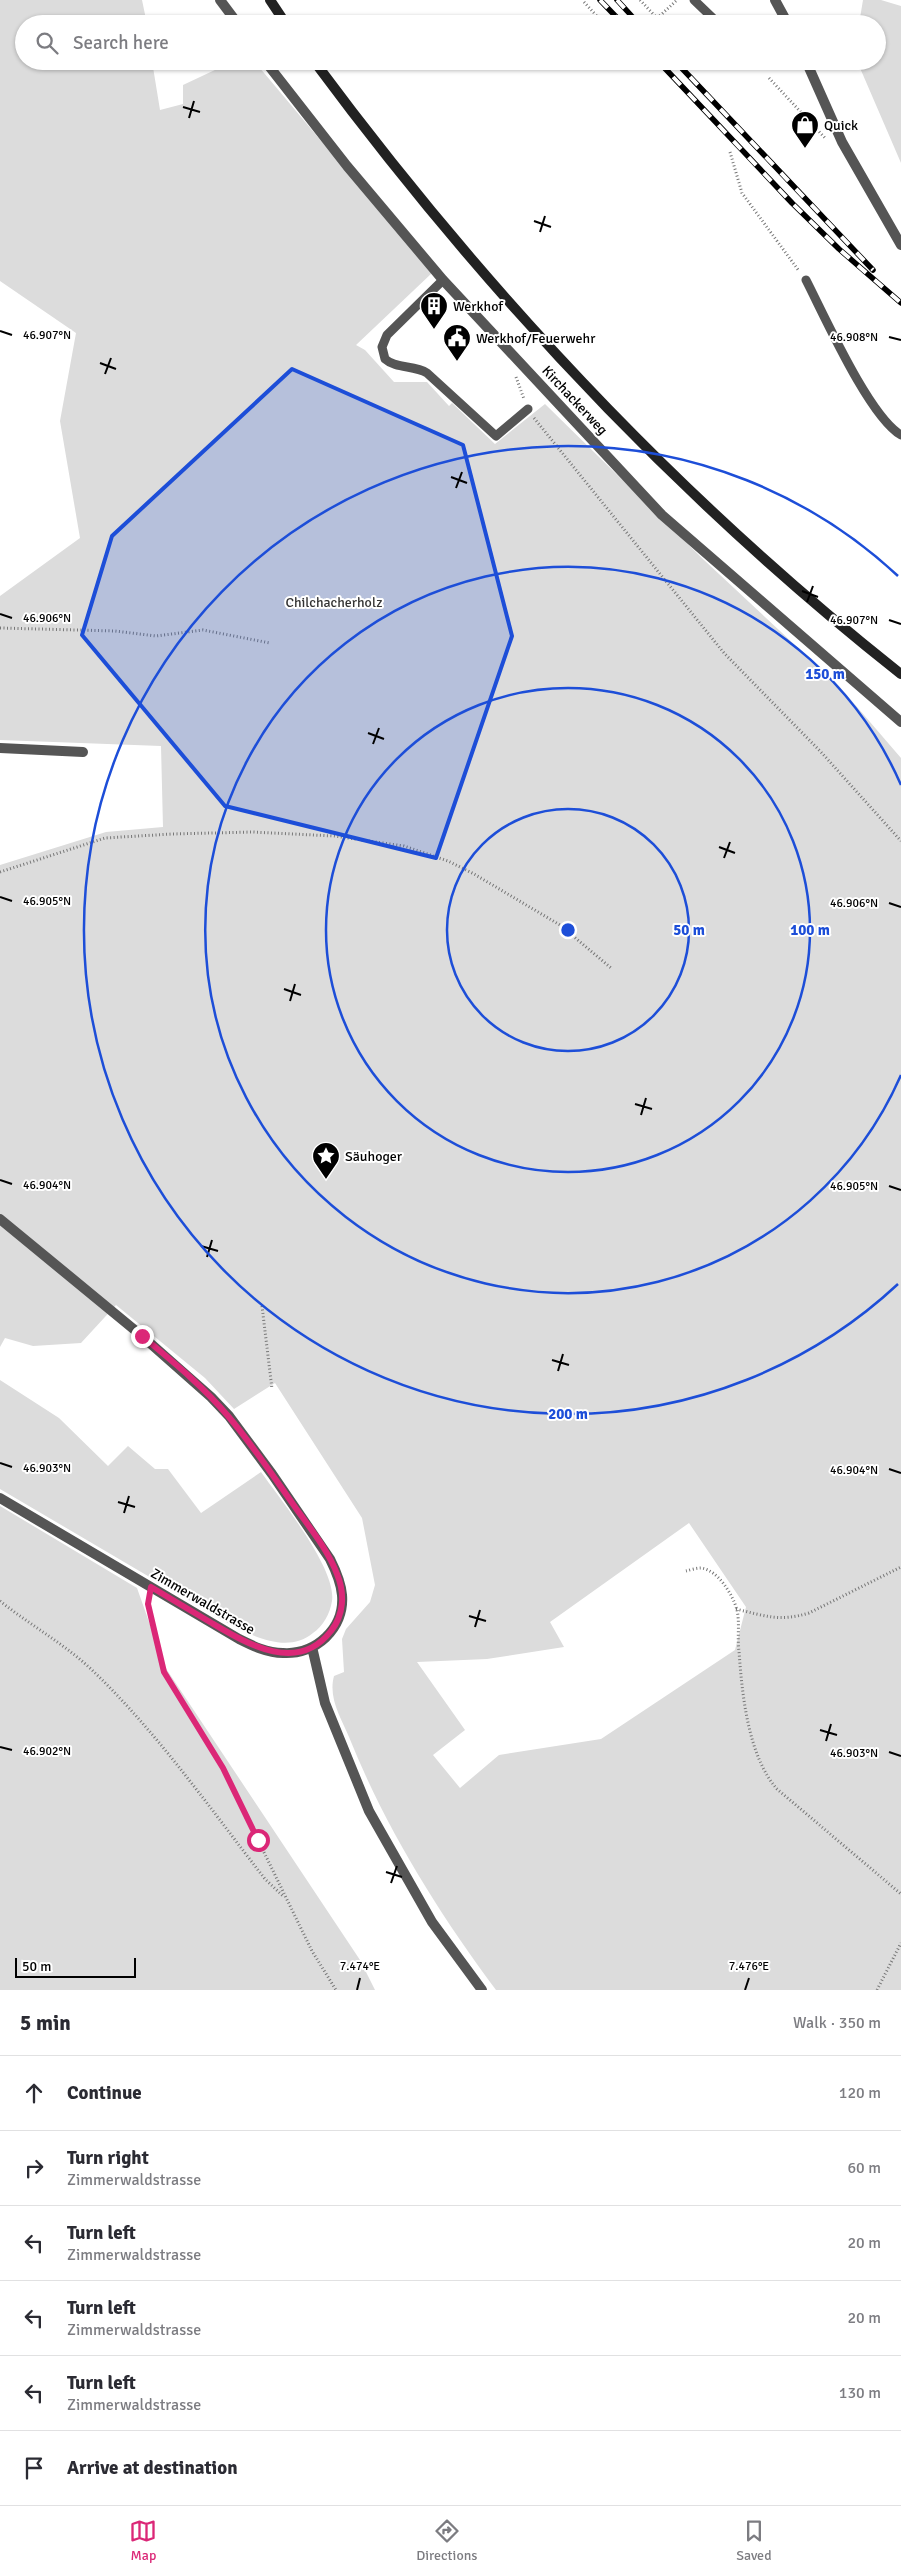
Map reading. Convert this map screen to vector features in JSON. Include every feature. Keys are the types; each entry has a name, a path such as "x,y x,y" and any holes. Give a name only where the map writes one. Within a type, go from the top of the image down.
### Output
{"main road":[{"path":"270,0 280,15"},
{"path":"321,70 366,132 487,280 628,431 834,621 901,674"}],"street":[{"path":"220,0 231,15"},
{"path":"775,0 783,15"},
{"name":"Kirchackerweg","path":"272,70 347,166 443,280 662,515 901,722"},
{"path":"810,70 842,142 901,245"},
{"path":"0,748 83,752"},
{"name":"Zimmerwaldstrasse","path":"0,1219 195,1382 229,1416 272,1474 330,1559 341,1585 343,1598 337,1623 323,1640 312,1647 293,1653 264,1650 239,1639 0,1498"},
{"path":"312,1647 316,1656 320,1686 328,1710 369,1810 432,1922 482,1990"}],"lane":[{"path":"694,0 710,15"},
{"path":"443,280 387,335 382,347 385,359 396,365 415,367 427,373 496,436 528,409"},
{"path":"806,280 874,406 890,428 901,435"}],"path":[{"path":"640,0 654,15"},
{"path":"660,15 677,0"},
{"path":"584,2 596,15"},
{"path":"770,78 829,144"},
{"path":"730,152 742,193 806,280"},
{"path":"514,371 528,409 724,653 809,739 901,841"},
{"path":"0,628 115,631 156,636 203,630 270,643"},
{"path":"0,872 105,838 252,832 334,836 396,845 448,861 474,874 560,926 611,968"},
{"path":"262,1306 272,1389"},
{"path":"736,1609 779,1619 794,1618 809,1613 901,1566"},
{"path":"686,1571 700,1568 713,1572 724,1585 736,1609 740,1669 747,1715 757,1754 766,1777 776,1789 901,1894"},
{"path":"151,1587 148,1604 164,1672 223,1768 312,1951 336,1990"},
{"path":"0,1601 62,1644 118,1696 153,1734 265,1880 286,1898"},
{"path":"877,1990 901,1943"}],"highlighted area":[{"path":"292,369 463,445 512,636 436,858 225,806 82,635 112,536"}],"green space":[{"name":"Chilchacherholz","path":"0,0 142,0 145,15 15,15 15,70 153,70 160,110 183,104 183,85 215,70 262,70 432,273 356,345 365,350 394,382 427,382 449,406 452,403 495,444 545,404 704,560 839,686 901,758 901,1990 496,1990 433,1899 414,1868 379,1804 336,1708 333,1684 334,1676 344,1672 342,1639 346,1629 370,1602 375,1585 362,1518 275,1383 234,1409 205,1378 116,1305 81,1343 33,1346 5,1338 0,1347 0,865 106,832 163,827 161,746 0,740 0,596 80,538 60,421 76,333 0,281","holes":["689,1523 746,1607 735,1650 601,1739 499,1755 460,1788 433,1755 465,1730 417,1662 487,1659 564,1647 550,1622"]},
{"path":"863,0 881,0 901,6 901,163 861,70 886,70 886,15 860,15"},
{"path":"0,1380 59,1418 108,1466 128,1446 155,1469 168,1469 201,1513 261,1472 306,1535 326,1571 331,1587 332,1601 326,1619 313,1633 295,1642 276,1642 247,1633 0,1489"},
{"path":"0,1506 137,1588 165,1667 360,1960 375,1990 0,1990"}],"railway":[{"path":"600,0 614,15"},
{"path":"617,0 631,15"},
{"path":"666,70 792,203 839,249 901,303"},
{"path":"684,70 873,270"}],"place":[{"name":"Quick","path":"805,149"},
{"name":"Werkhof","path":"434,330"},
{"name":"Werkhof/Feuerwehr","path":"457,362"},
{"name":"Säuhoger","path":"326,1180"}],"route":[{"path":"142,1336 195,1382 229,1416 272,1474 330,1559 341,1585 343,1598 337,1623 319,1643 303,1651 293,1653 264,1650 239,1639 151,1587 148,1604 164,1672 223,1768 258,1840"}]}
